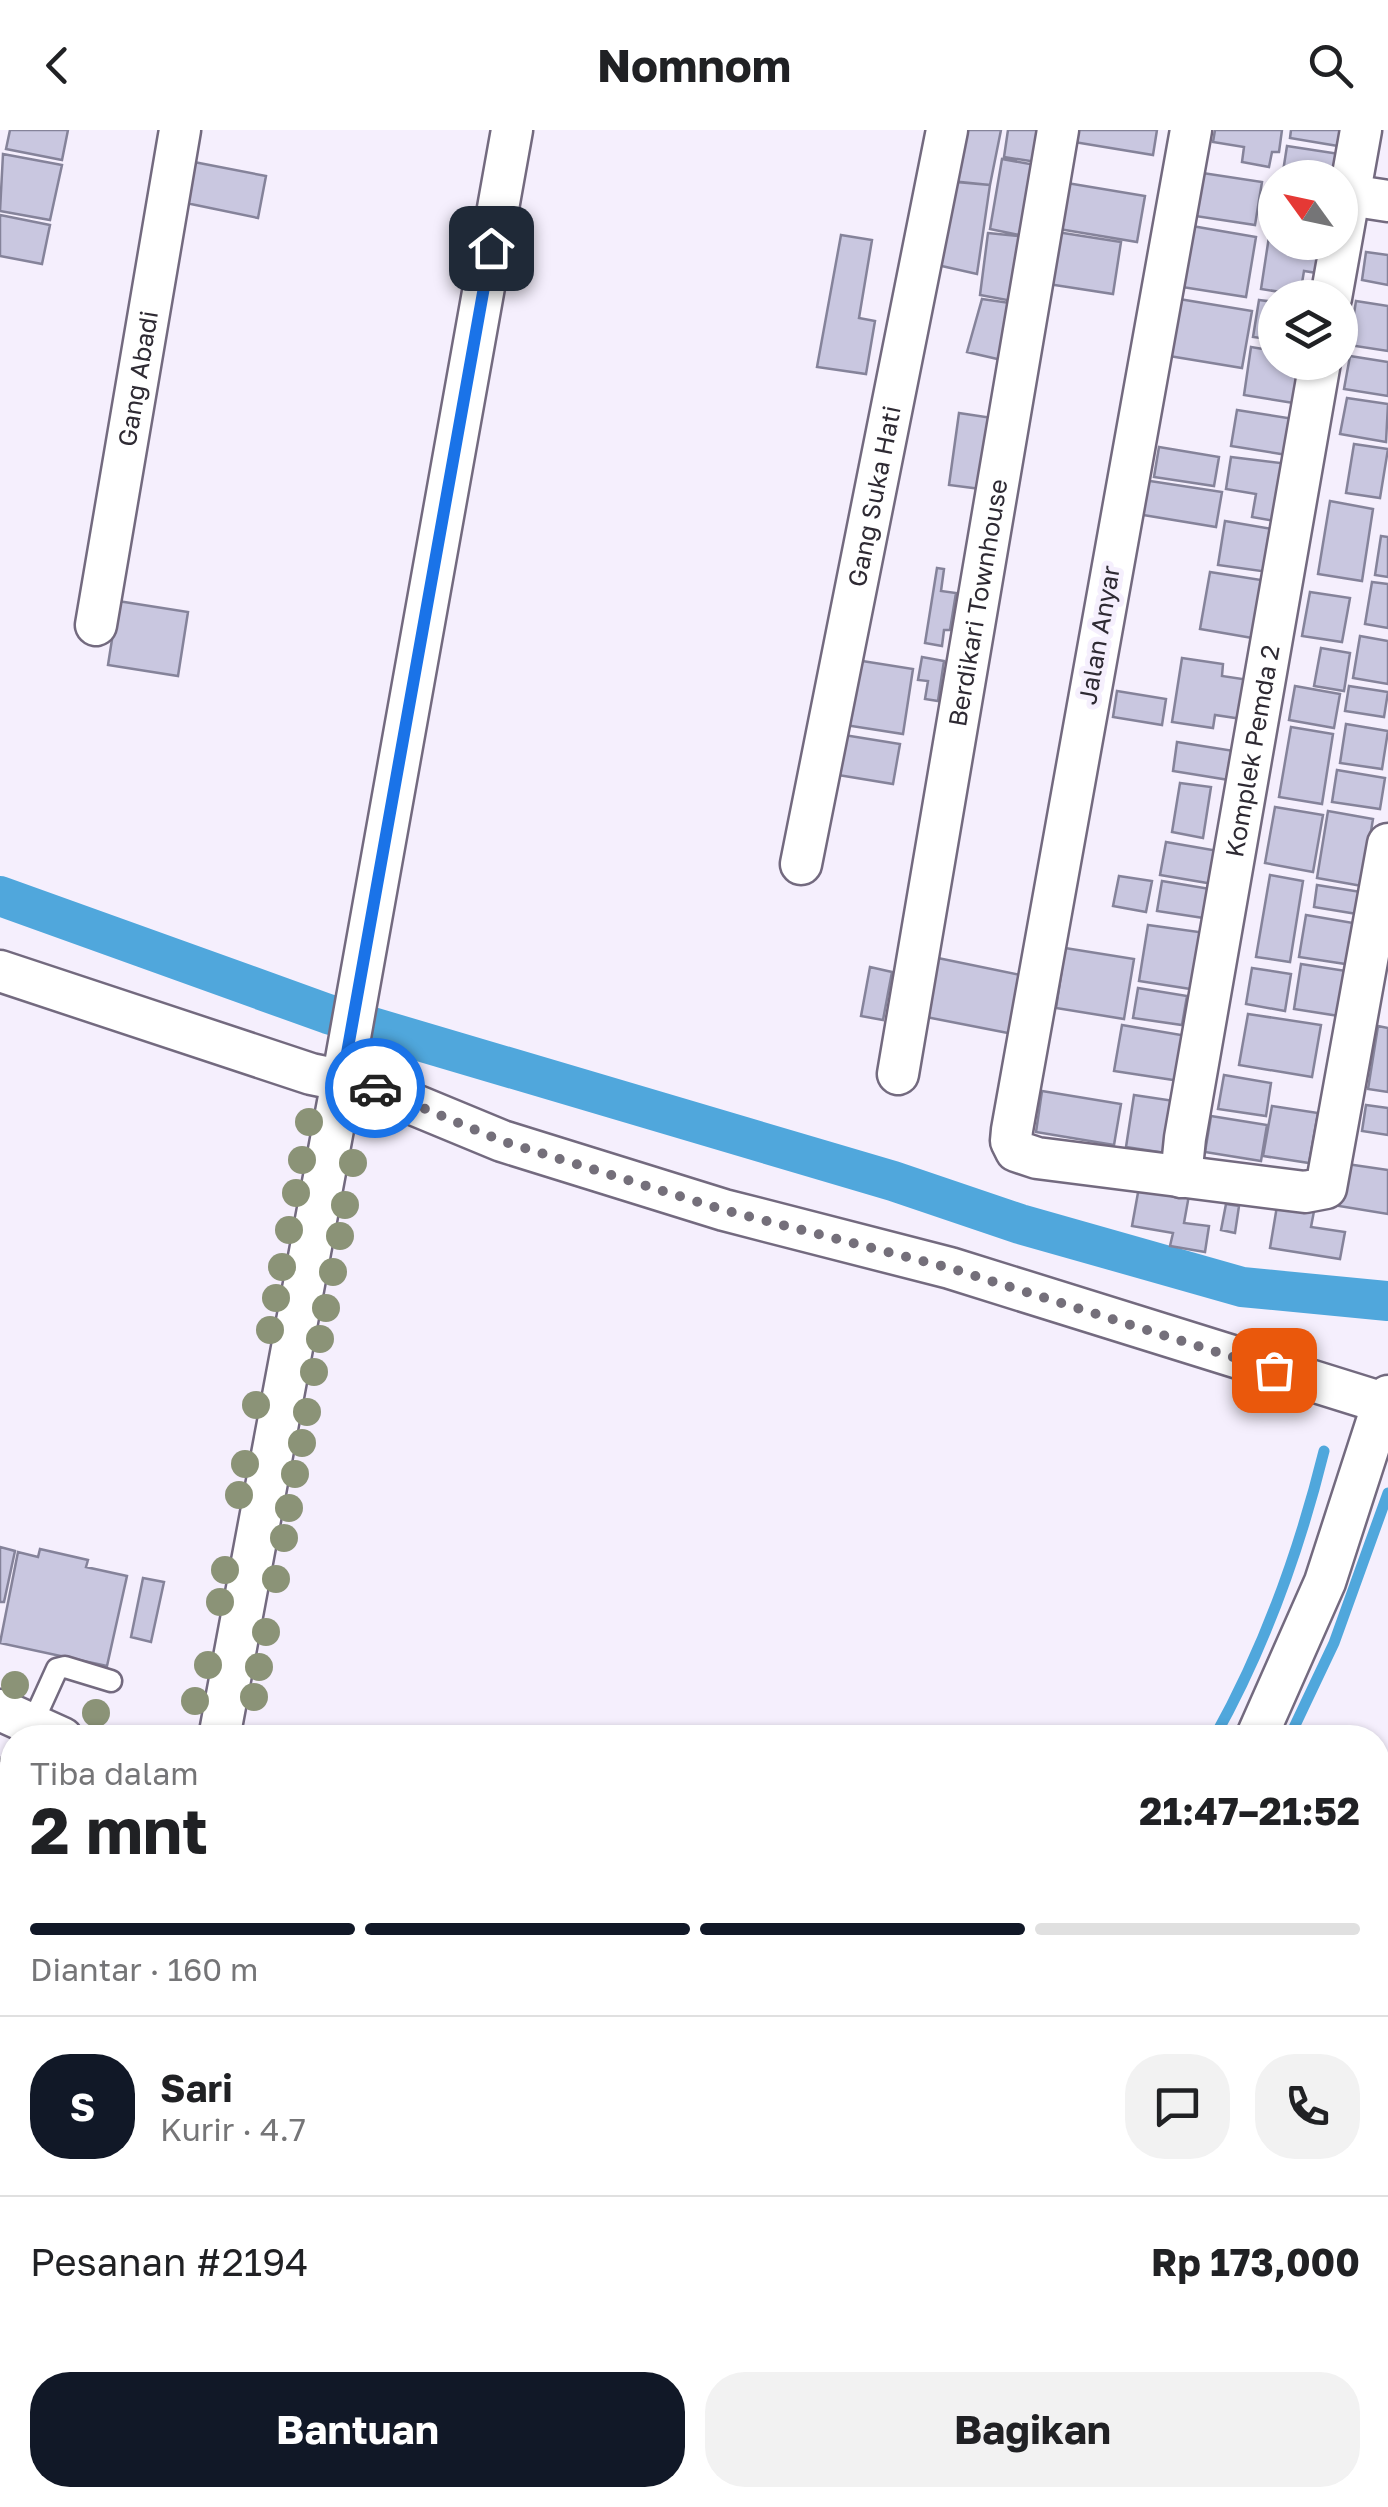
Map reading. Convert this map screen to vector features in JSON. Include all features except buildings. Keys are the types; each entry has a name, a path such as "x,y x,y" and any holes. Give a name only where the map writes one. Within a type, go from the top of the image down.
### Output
{"street":[{"name":"Gang Abadi","path":"96,625 180,130"},
{"path":"221,1725 512,130"},
{"name":"Gang Suka Hati","path":"801,864 948,130"},
{"name":"Berdikari Townhouse","path":"898,1074 1058,130"},
{"name":"Jalan Anyar","path":"1183,1157 1028,1156 1016,1151 1011,1142 1191,130"},
{"path":"1339,280 1369,198 1361,130"},
{"name":"Komplek Pemda 2","path":"1183,1157 1317,380"},
{"path":"1183,1157 1305,1192 1326,1188 1388,844"},
{"path":"0,971 311,1074 343,1073 502,1141 724,1210 950,1268 1385,1400 1325,1582 1262,1725"}],"lane":[{"path":"31,1724 57,1669 65,1667 110,1681"}],"waterway":[{"path":"0,896 328,1014 893,1181 1020,1224 1242,1287 1388,1301"},
{"path":"1221,1725 1279,1598 1324,1451"},
{"path":"1295,1725 1334,1643 1388,1493"}],"way so far":[{"path":"375,1088 502,1141 724,1210 950,1268 1274,1370"}],"route":[{"path":"375,1088 342,1081 491,248"}]}
